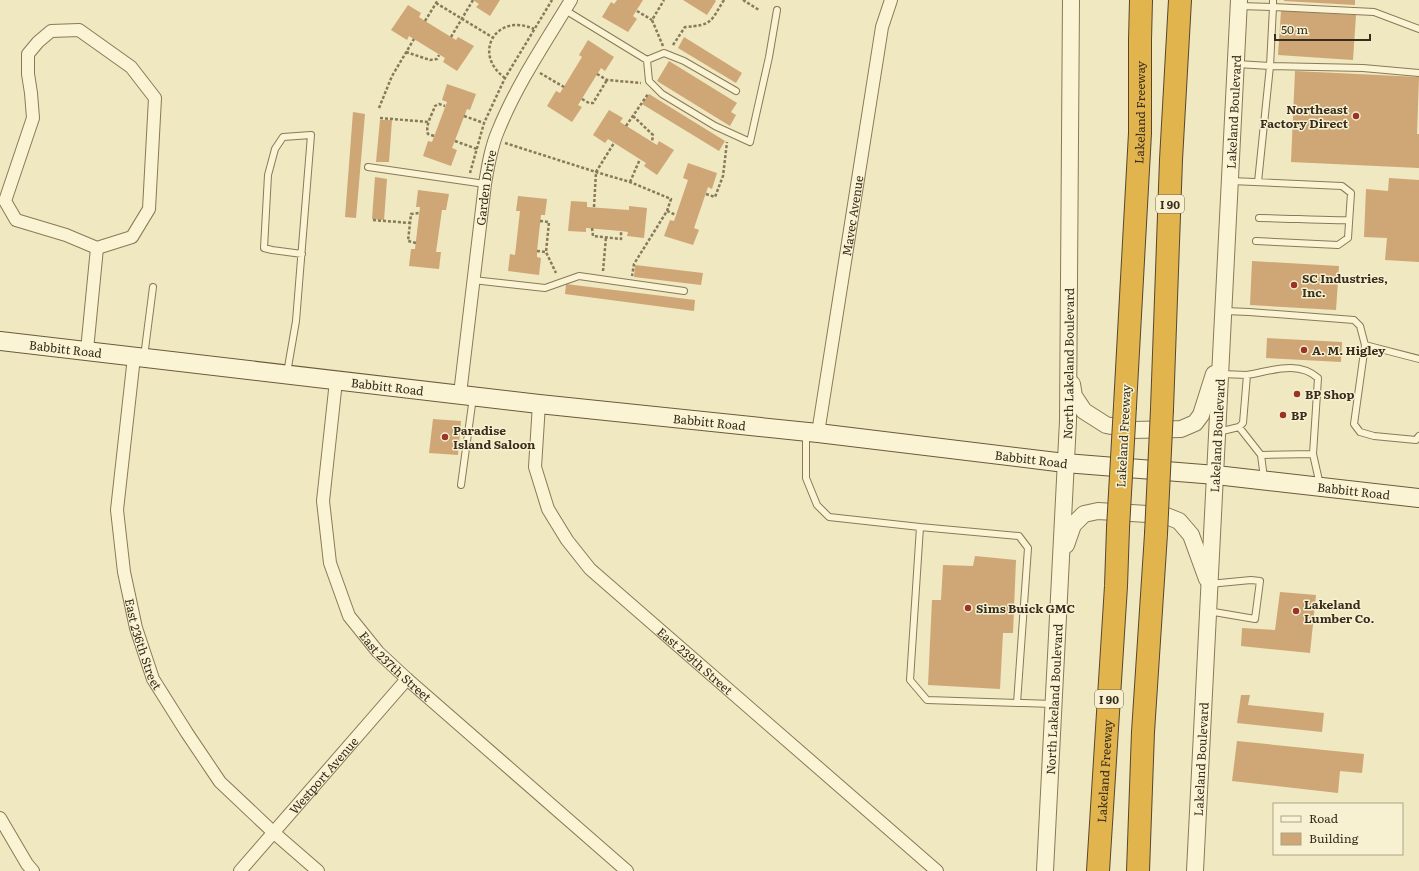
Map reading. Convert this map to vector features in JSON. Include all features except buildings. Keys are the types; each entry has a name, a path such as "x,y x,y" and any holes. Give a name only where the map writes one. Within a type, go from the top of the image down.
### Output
{"highway":[{"path":"1135,0 1140,40"},
{"name":"Lakeland Freeway","path":"1098,871 1116,586 1140,133 1141,0"},
{"name":"I 90","path":"1138,871 1143,732 1156,534 1171,160 1180,0"}],"main road":[{"name":"Babbitt Road","path":"0,341 538,404 812,432 1064,463 1216,475 1419,498"}],"street":[{"name":"Mavec Avenue","path":"812,432 882,27 891,0"},
{"name":"North Lakeland Boulevard","path":"1045,871 1064,463 1068,421 1071,0"},
{"name":"Lakeland Boulevard","path":"1195,871 1239,3"},
{"name":"Garden Drive","path":"466,395 473,280 489,161 498,132 522,80 568,5"},
{"path":"79,30 131,67 156,98 148,209 132,236 97,248 66,235 16,220 5,201 33,118 28,74 28,54 38,42 50,32 79,30"},
{"path":"87,350 97,248"},
{"path":"1068,358 1074,396 1084,411 1094,418 1112,427 1132,430 1181,430 1195,423 1201,416 1206,403 1221,346"},
{"name":"East 236th Street","path":"139,358 117,510 124,572 136,628 153,679 220,782 273,832 318,871"},
{"name":"East 237th Street","path":"336,381 323,501 330,563 350,616 378,652 406,679 626,871"},
{"name":"East 239th Street","path":"538,404 535,467 548,509 567,540 590,569 937,871"},
{"path":"1060,566 1073,525 1084,514 1098,511 1164,515 1179,521 1191,535 1210,584"},
{"name":"Westport Avenue","path":"240,871 406,679"},
{"path":"0,818 27,864 33,871"}],"lane":[{"path":"1239,3 1273,3 1374,12 1419,29"},
{"path":"1258,182 1270,66 1273,3"},
{"path":"568,5 647,60 649,81 662,94 715,126 750,142 769,57 777,10"},
{"path":"647,60 664,53 684,61 736,91"},
{"path":"1236,64 1363,68 1419,73"},
{"path":"286,375 296,321 302,254 304,230 311,135 283,138 275,149 268,175 264,248 302,254"},
{"path":"368,167 485,184"},
{"path":"1230,181 1342,186 1351,193 1348,238 1338,245 1256,241"},
{"path":"1259,218 1291,218 1322,221 1350,220"},
{"path":"473,280 545,288 579,276 684,291"},
{"path":"139,358 154,287"},
{"path":"1223,311 1354,320 1360,326 1364,345 1354,424 1360,432 1374,436 1416,440 1419,436"},
{"path":"1364,345 1419,359"},
{"path":"1220,374 1247,375 1289,367 1312,372 1318,378 1313,454 1321,487"},
{"path":"1218,432 1240,427 1243,423 1247,375"},
{"path":"461,485 466,395"},
{"path":"1240,427 1260,455 1264,480"},
{"path":"812,432 806,478 818,506 829,517 1019,536 1028,548 1017,702"},
{"path":"1260,455 1313,454"},
{"path":"920,527 910,680 927,700 1053,704"},
{"path":"1208,612 1255,619 1260,581 1251,580 1210,584"}],"path":[{"path":"451,37 473,0"},
{"path":"652,20 664,0"},
{"path":"673,45 685,27 703,26 710,21 724,0"},
{"path":"743,0 759,10"},
{"path":"425,21 437,1 492,37"},
{"path":"637,11 652,20 663,46"},
{"path":"505,78 497,72 491,63 488,53 492,37 499,30 509,26 527,26 534,29"},
{"path":"379,108 392,76 414,39"},
{"path":"406,52 430,60 437,60 440,55"},
{"path":"537,72 564,88"},
{"path":"597,74 607,80 642,83"},
{"path":"582,99 589,103 594,103 607,80"},
{"path":"626,126 648,94"},
{"path":"434,136 428,134 427,129 429,122 435,106 439,104 445,106"},
{"path":"464,116 484,123"},
{"path":"633,116 653,135 652,142"},
{"path":"380,118 429,122"},
{"path":"455,141 477,149"},
{"path":"706,194 715,197 723,176 727,142"},
{"path":"505,143 630,182 671,198 667,211 634,264 632,277"},
{"path":"594,207 596,172 614,143"},
{"path":"630,182 640,159"},
{"path":"667,211 676,215"},
{"path":"416,243 408,241 411,214 419,213"},
{"path":"373,220 410,223"},
{"path":"540,221 549,222 546,252 556,273"},
{"path":"592,228 593,236 621,239 622,231"},
{"path":"603,274 606,237"},
{"path":"537,251 546,252"}],"place":[{"name":"Northeast Factory Direct","path":"1356,116"},
{"name":"SC Industries, Inc.","path":"1294,285"},
{"name":"A. M. Higley","path":"1304,350"},
{"name":"BP Shop","path":"1297,394"},
{"name":"BP","path":"1283,415"},
{"name":"Paradise Island Saloon","path":"445,437"},
{"name":"Sims Buick GMC","path":"968,608"},
{"name":"Lakeland Lumber Co.","path":"1296,611"}]}
